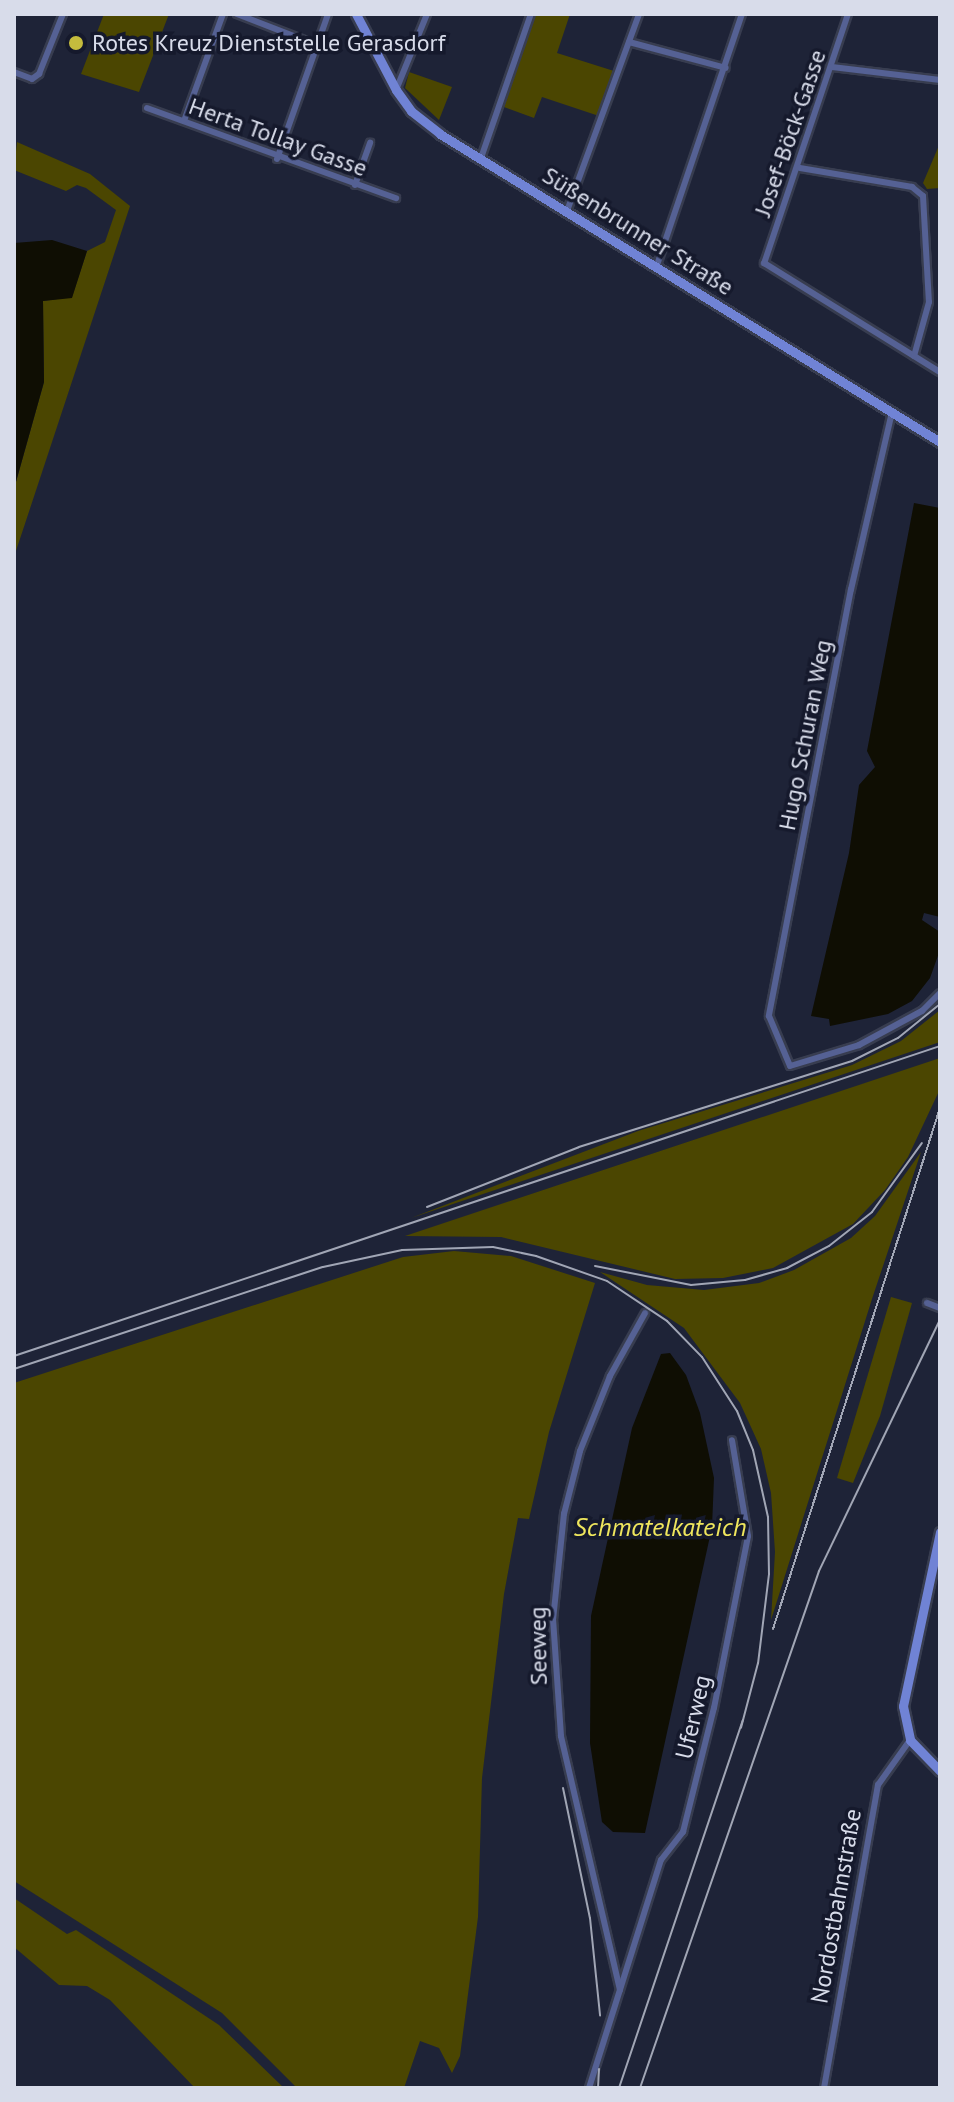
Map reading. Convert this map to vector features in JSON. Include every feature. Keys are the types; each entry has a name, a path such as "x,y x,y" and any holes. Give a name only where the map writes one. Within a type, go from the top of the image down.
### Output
{"street":[{"path":"14,72 27,77 39,74 63,14"},
{"path":"184,121 223,14"},
{"path":"237,14 317,45"},
{"path":"277,159 328,14"},
{"name":"Süßenbrunner Straße","path":"356,14 396,90 411,111 656,268 940,442"},
{"path":"396,90 427,14"},
{"path":"481,158 531,14"},
{"path":"567,211 639,14"},
{"path":"656,268 742,14"},
{"name":"Josef-Böck-Gasse","path":"848,14 800,168 764,263 914,356"},
{"path":"629,42 726,68"},
{"path":"832,67 940,80"},
{"name":"Herta Tollay Gasse","path":"147,108 277,159 396,198"},
{"path":"355,185 370,143"},
{"path":"800,168 912,187 923,196 929,302 914,356 940,372"},
{"name":"Hugo Schuran Weg","path":"892,412 851,589 769,1016 786,1064 859,1045 922,1011 940,993"},
{"path":"927,1303 940,1308"},
{"name":"Seeweg","path":"620,1990 563,1750 553,1620 564,1514 577,1461 610,1376 645,1313"},
{"name":"Uferweg","path":"589,2088 661,1860 683,1832 742,1580 748,1523 732,1440"},
{"path":"940,1532 904,1695 913,1745 940,1771"},
{"name":"Nordostbahnstraße","path":"824,2088 878,1785 913,1745"}],"shaded area":[{"path":"104,14 169,14 139,92 81,74"},
{"path":"535,14 570,14 557,53 614,71 599,116 542,97 534,118 504,107"},
{"path":"409,72 452,87 439,120 405,88"},
{"path":"17,142 90,174 130,206 14,557 14,489 44,382 43,301 72,297 87,251 105,242 116,210 86,188 77,185 66,191 14,170"},
{"path":"940,143 940,188 927,189 923,183"},
{"path":"940,1010 940,1042 411,1218 638,1131 852,1065 901,1041"},
{"path":"940,1058 940,1089 908,1157 885,1190 853,1224 773,1268 723,1278 675,1279 501,1237 405,1236"},
{"path":"921,1152 771,1620 775,1552 771,1493 761,1449 740,1403 684,1328 600,1272 647,1285 704,1290 759,1283 794,1270 851,1238 875,1216"},
{"path":"454,1251 511,1256 595,1283 549,1432 529,1519 518,1518 504,1594 482,1778 478,1917 460,2056 452,2073 439,2048 420,2041 404,2088 297,2088 222,2013 14,1881 14,1383 403,1257"},
{"path":"891,1297 912,1303 880,1416 853,1483 837,1478"},
{"path":"14,1898 67,1934 76,1930 219,2025 284,2088 195,2088 110,2000 87,1986 59,1985 14,1947"}],"water":[{"path":"52,240 87,251 72,298 43,301 44,382 14,489 14,243"},
{"path":"914,503 940,508 940,917 924,913 922,920 940,932 940,950 930,978 912,1001 888,1014 830,1026 829,1019 811,1016 849,853 859,785 875,767 867,751"},
{"name":"Schmatelkateich","path":"670,1353 686,1375 700,1413 714,1478 712,1527 645,1833 613,1832 602,1822 590,1743 591,1616 632,1428 661,1354"}],"railway":[{"path":"427,1207 579,1147 852,1061 898,1038 940,1004"},
{"path":"14,1356 940,1046"},
{"path":"773,1629 940,1108"},
{"path":"595,1266 691,1285 745,1280 787,1268 829,1246 872,1212 922,1143"},
{"path":"14,1369 323,1267 402,1250 493,1247 536,1256 607,1281 667,1321 702,1357 737,1411 753,1450 768,1517 769,1574 758,1663 741,1728"},
{"path":"640,2088 819,1571 940,1320"},
{"path":"619,2088 743,1720"},
{"path":"563,1788 590,1918 600,2015"},
{"path":"598,2088 599,2069"}],"place":[{"name":"Rotes Kreuz Dienststelle Gerasdorf","path":"76,43"}]}
